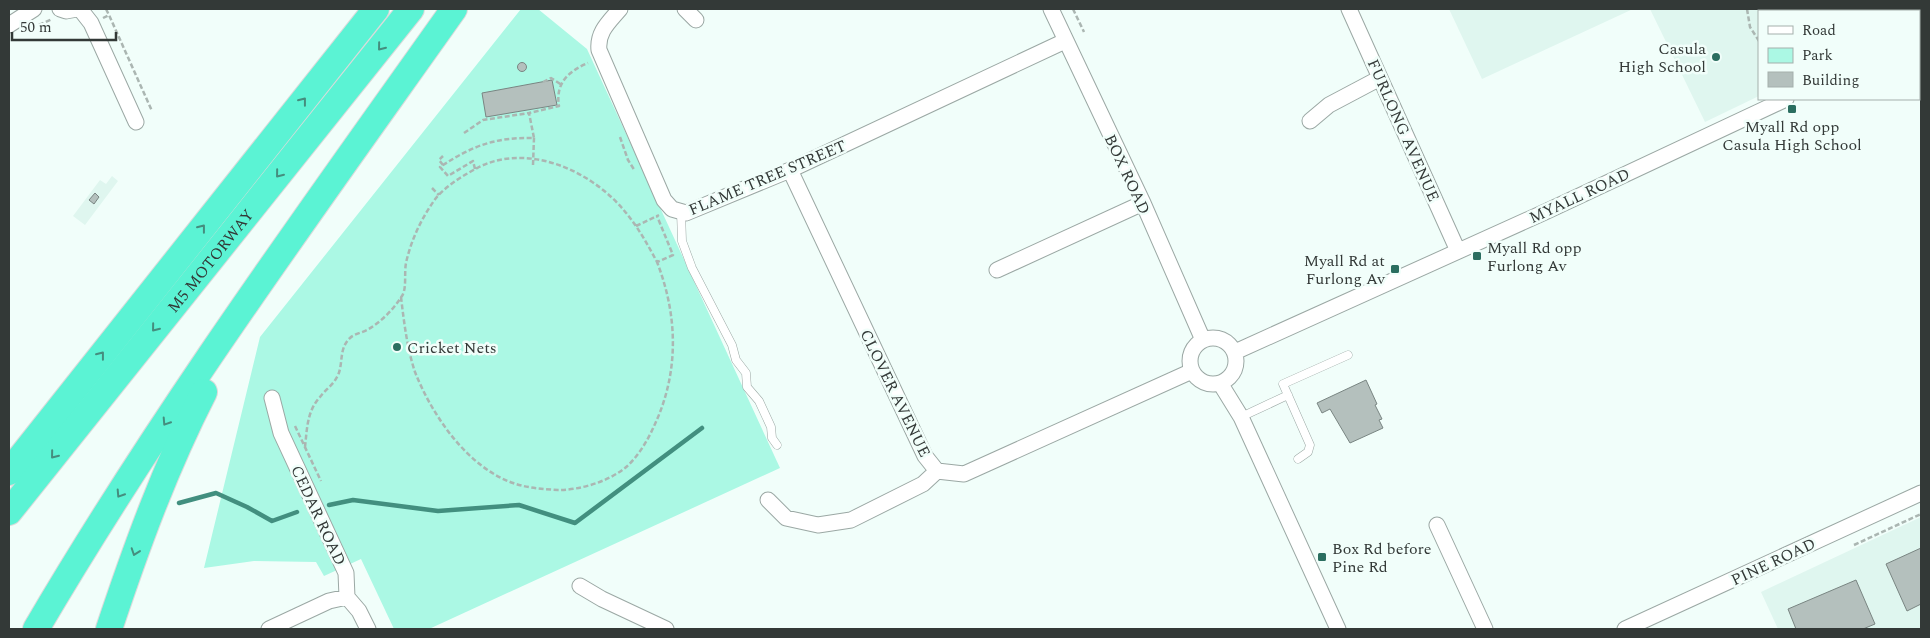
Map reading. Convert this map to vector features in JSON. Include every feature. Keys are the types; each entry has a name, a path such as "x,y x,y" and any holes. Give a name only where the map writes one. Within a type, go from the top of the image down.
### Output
{"highway":[{"name":"M5 MOTORWAY","path":"9,472 376,9"},
{"name":"M5 MOTORWAY","path":"9,512 411,9"},
{"path":"36,629 105,517 217,344 455,9"},
{"path":"109,629 138,546 179,441 227,350 455,9"},
{"path":"9,464 71,393"}],"street":[{"path":"9,25 34,9"},
{"path":"60,9 66,11 79,9 91,23 136,122"},
{"name":"FLAME TREE STREET","path":"620,9 603,30 598,40 599,50 664,200 677,211 686,213 790,170 1066,42"},
{"path":"685,9 696,20"},
{"name":"BOX ROAD","path":"1051,9 1143,203 1203,340"},
{"name":"FURLONG AVENUE","path":"1349,9 1458,251"},
{"path":"1310,121 1329,105 1380,78"},
{"name":"MYALL ROAD","path":"1235,352 1784,100"},
{"name":"CLOVER AVENUE","path":"790,170 921,448 937,471 964,474 1192,371"},
{"path":"997,270 1143,203"},
{"path":"1218,338 1231,345 1235,352 1237,360 1232,374 1220,383 1205,382 1198,379 1192,371 1190,358 1192,351 1196,344 1203,340 1218,338"},
{"path":"1220,383 1241,416 1338,629"},
{"name":"CEDAR ROAD","path":"272,398 281,433 346,573 347,597"},
{"path":"768,500 786,518 818,525 851,520 923,484 937,471"},
{"name":"PINE ROAD","path":"1630,628 1921,493"},
{"path":"1437,525 1485,629"},
{"path":"580,586 602,599 666,629"},
{"path":"268,629 329,601 347,597 359,610 368,629"}],"lane":[{"path":"677,211 682,241 692,268 732,345 736,360 746,373 748,387 759,401 771,427 772,438 777,445"},
{"path":"1298,459 1308,452 1310,445 1283,384 1348,355"},
{"path":"1241,416 1288,395"}],"path":[{"path":"106,9 109,16"},
{"path":"1073,9 1084,32"},
{"path":"1747,9 1750,27 1758,39"},
{"path":"464,133 483,120 559,106 558,90 570,73 590,62"},
{"path":"543,82 551,78 562,85"},
{"path":"529,113 534,138 533,165"},
{"path":"476,169 472,162 448,176 440,167 461,153 486,143 517,138 534,138"},
{"path":"443,156 439,160 443,165"},
{"path":"305,447 311,410 318,398 337,377 346,343 351,337 383,320 401,297 403,295 406,264 410,250 422,220 439,195 450,185 476,169 488,163 509,158 534,159 553,163 578,173 601,188 626,212 657,262 669,300 673,336 671,378 664,405 652,432 640,451 625,468 589,486 566,490 538,488 511,483 491,472 473,457 449,432 435,413 415,370 406,335 401,297"},
{"path":"432,188 439,195"},
{"path":"636,226 657,216 677,211"},
{"path":"657,216 673,255 657,262"},
{"path":"1854,545 1921,514"}],"shaded area":[{"name":"Casula High School","path":"1449,9 1633,9 1482,79"},
{"name":"Casula High School","path":"1650,9 1921,9 1920,18 1920,10 1758,10 1758,96 1705,122"},
{"path":"112,176 118,181 85,225 73,216 100,180 106,184"},
{"path":"1921,517 1921,629 1778,629 1761,592"}],"green space":[{"path":"521,9 538,9 587,49 780,468 429,629 394,629 361,559 324,576 316,562 254,561 204,568 260,337"}],"building":[{"path":"522,62 527,67 522,72 517,67"},
{"path":"552,80 557,105 486,117 482,93"},
{"path":"95,193 99,197 94,204 89,200"},
{"path":"1366,380 1377,404 1375,405 1382,419 1379,420 1383,428 1350,443 1330,409 1322,413 1317,403"},
{"path":"1921,548 1921,604 1907,611 1886,564"},
{"path":"1856,580 1875,624 1863,629 1796,629 1788,609"}],"waterway":[{"path":"329,505 353,500 438,511 519,505 575,523 702,428"},
{"path":"179,503 216,493 272,521 297,512"}],"place":[{"name":"Casula High School","path":"1716,57"},
{"name":"Myall Rd opp Casula High School","path":"1792,109"},
{"name":"Myall Rd opp Furlong Av","path":"1477,256"},
{"name":"Myall Rd at Furlong Av","path":"1395,269"},
{"name":"Cricket Nets","path":"397,347"},
{"name":"Box Rd before Pine Rd","path":"1322,557"}]}
